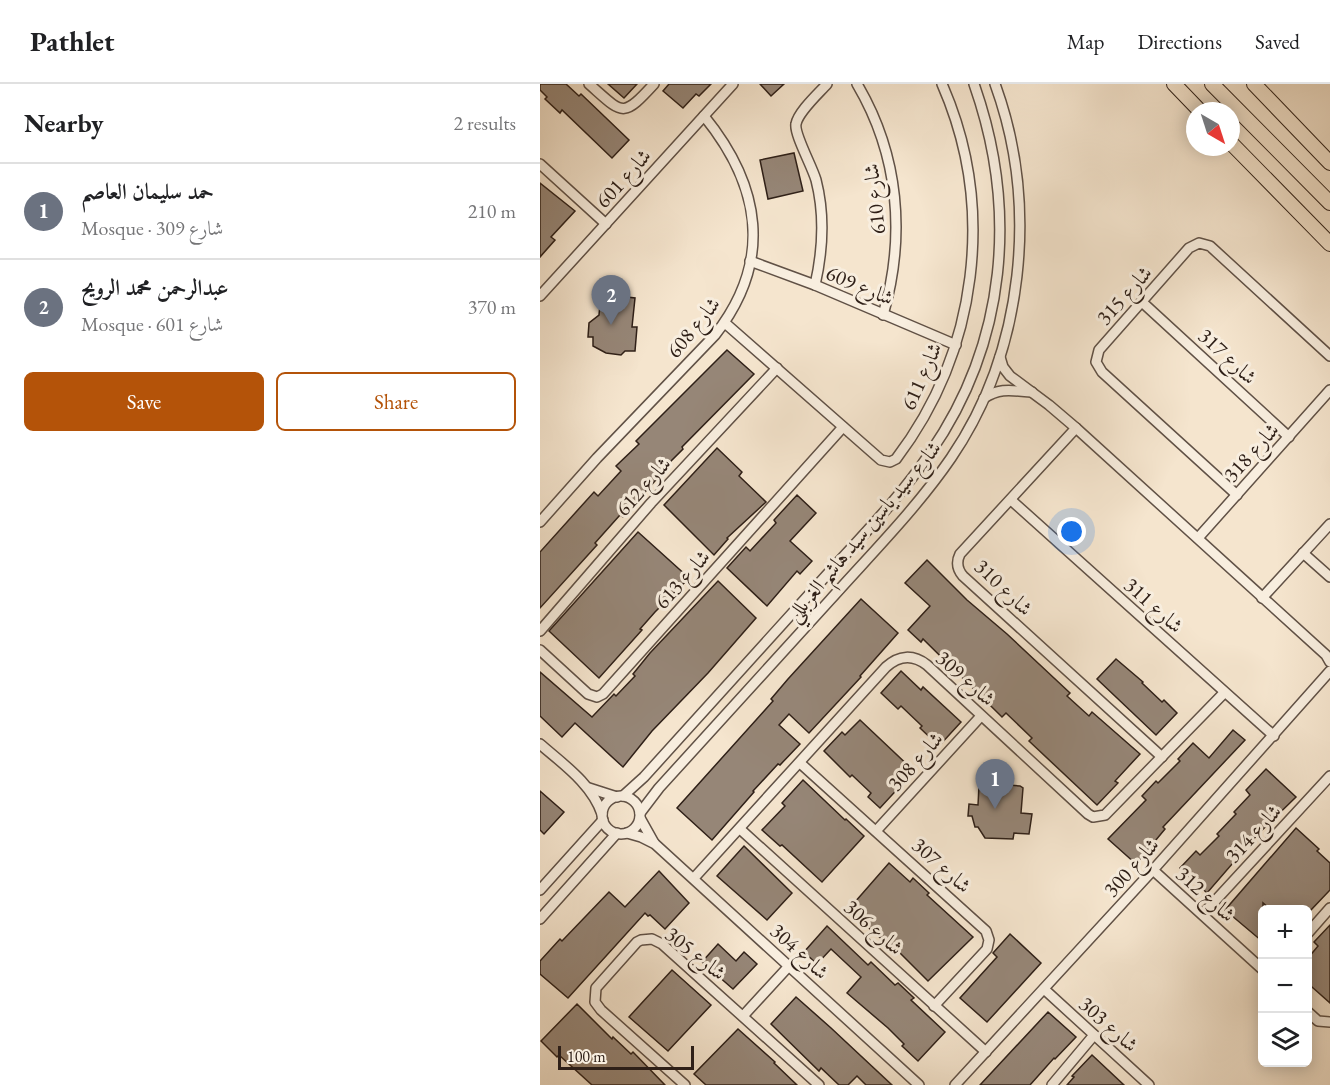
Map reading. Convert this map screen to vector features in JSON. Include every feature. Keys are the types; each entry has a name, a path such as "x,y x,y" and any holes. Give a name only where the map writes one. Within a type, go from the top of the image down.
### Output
{"highway":[{"path":"1174,84 1191,102"},
{"path":"1212,84 1330,203"},
{"path":"1254,84 1330,163"},
{"path":"1240,152 1330,244"}],"street":[{"path":"590,84 613,106 621,109 633,106 654,84"},
{"name":"شارع 601","path":"540,296 733,84"},
{"path":"815,285 821,251 821,206 816,179 796,134 795,125 799,116 827,84"},
{"name":"شارع 610","path":"857,84 884,142 895,193 897,246 892,281 883,315"},
{"name":"شارع 611","path":"725,323 881,460 890,462 896,459 930,405 956,345 970,282 973,219 970,181 963,142 942,84"},
{"name":"شارع سيد ياسين سيد هاشم الغربللي","path":"620,796 644,777 842,557 921,467 951,419 983,346 997,280 1000,234 998,182 987,125 974,84"},
{"name":"شارع سيد ياسين سيد هاشم الغربللي","path":"640,815 659,788 889,535 935,480 964,438 984,398 1000,357 1014,294 1019,248 1013,153 1005,113 995,84"},
{"path":"1263,84 1304,136"},
{"name":"شارع 608","path":"540,522 597,458 707,345 725,323 741,293 750,261 753,230 746,188 729,150 704,116"},
{"path":"540,164 606,224"},
{"name":"شارع 315","path":"1237,495 1098,366 1096,358 1099,350 1190,248 1196,243 1203,243 1210,246 1330,356"},
{"name":"شارع 609","path":"750,261 815,285 956,345"},
{"name":"شارع 317","path":"1142,302 1289,437"},
{"path":"1000,357 1003,367 1010,376 1076,428 1326,655 1330,662"},
{"name":"شارع 612","path":"540,632 651,503 777,368"},
{"path":"984,398 1006,389 1032,392"},
{"name":"شارع 318","path":"1198,538 1330,390"},
{"name":"شارع 613","path":"540,650 588,694 594,697 603,694 843,427"},
{"name":"شارع 310","path":"1076,428 960,554 957,562 960,573 1162,757"},
{"path":"921,467 932,473 935,480"},
{"name":"شارع 311","path":"1011,500 1274,736"},
{"path":"1262,597 1330,524"},
{"path":"1304,553 1330,577"},
{"name":"شارع 309","path":"694,878 886,667 902,657 920,660 1093,817 1105,815 1224,693"},
{"name":"شارع 300","path":"955,1085 1153,870 1330,671"},
{"name":"شارع 308","path":"876,831 981,716"},
{"path":"540,744 589,788 597,800 608,829 622,833"},
{"name":"شارع 307","path":"800,763 983,927 988,935 988,945 984,953 934,1006"},
{"name":"شارع 314","path":"1203,914 1330,776"},
{"path":"540,919 622,833 635,827 640,815 634,802 589,788"},
{"path":"540,890 602,817 607,803 620,796"},
{"name":"شارع 304","path":"640,815 646,832 655,844 920,1085"},
{"name":"شارع 306","path":"740,829 986,1052"},
{"name":"شارع 304","path":"622,833 641,837 655,844"},
{"name":"شارع 312","path":"1153,870 1258,964"},
{"path":"1312,928 1330,908"},
{"name":"شارع 305","path":"685,1085 597,1006 594,997 600,984 637,942 652,939 662,944 819,1085"},
{"path":"743,1016 789,966"},
{"name":"شارع 303","path":"1044,989 1149,1085"},
{"path":"1310,1013 1318,1021 1330,1022"},
{"path":"1052,1085 1094,1035"}],"building":[{"path":"540,84 566,84 579,96 581,94 629,140 612,158 562,110 560,113 545,99 547,97 540,90"},
{"path":"608,84 637,84 624,98"},
{"path":"669,84 711,84 699,96 696,94 683,108 663,91"},
{"path":"760,84 784,84 771,96"},
{"path":"794,153 803,191 768,199 760,160"},
{"path":"540,183 575,211 551,237 555,240 540,257"},
{"path":"601,294 635,298 632,327 637,327 635,351 625,351 621,355 606,353 593,346 593,337 588,337 589,323 599,315"},
{"path":"727,350 754,374 682,447 683,449 660,472 662,473 623,517 620,515 595,543 597,545 540,608 540,552 594,492 598,496 621,471 616,466 639,444 636,441"},
{"path":"717,448 742,472 739,476 766,502 727,538 714,555 664,505"},
{"path":"797,495 816,513 790,541 812,561 800,574 797,571 767,606 727,568 746,547 750,551 776,523 774,520"},
{"path":"638,532 689,578 655,612 599,678 549,631"},
{"path":"927,560 967,600 1070,693 1067,696 1089,716 1092,712 1140,754 1115,781 1118,783 1097,805 1029,741 1032,738 1006,713 1002,717 923,639 921,642 908,630 930,606 905,583"},
{"path":"718,581 756,618 708,673 652,731 623,767 575,723 562,737 540,716 540,672 592,717 635,676 633,674 650,653"},
{"path":"861,599 898,633 809,733 789,714 779,725 800,744 753,791 712,840 677,808 773,701 771,699 788,679"},
{"path":"1116,659 1177,713 1156,735 1097,679"},
{"path":"901,671 921,690 923,687 961,722 939,746 901,706 898,709 881,693"},
{"path":"860,720 914,771 880,808 868,797 871,793 852,775 850,777 824,751 842,732 845,735"},
{"path":"1233,730 1245,740 1163,827 1165,829 1136,864 1108,839 1146,800 1142,796 1180,761 1178,759 1193,743 1209,758"},
{"path":"1266,769 1296,797 1258,834 1207,893 1180,868 1196,851 1200,855 1219,836 1217,834 1250,795 1246,790"},
{"path":"803,780 864,836 822,882 762,830 785,806 782,803"},
{"path":"983,783 1023,788 1021,813 1032,814 1029,834 1014,833 1013,839 985,838 978,827 975,827 972,816 968,816 969,804 978,805 979,786"},
{"path":"540,791 564,812 544,834 540,830"},
{"path":"1296,828 1319,849 1317,851 1330,863 1330,890 1312,909 1312,905 1265,905 1263,903 1263,905 1258,905 1258,938 1225,910"},
{"path":"744,846 792,893 767,920 717,876"},
{"path":"889,863 910,882 913,878 929,893 927,895 973,937 928,981 886,939 884,941 848,910"},
{"path":"659,871 689,903 665,929 645,913 568,998 540,974 540,961 609,892 625,907"},
{"path":"1330,925 1330,1003 1312,987 1312,953 1318,946 1314,942"},
{"path":"827,926 868,965 871,962 895,985 898,983 914,998 911,1000 945,1032 918,1061 888,1028 847,993 861,977 831,949 817,964 804,952"},
{"path":"1010,934 1041,963 987,1022 960,998 997,957 993,953"},
{"path":"718,944 736,961 744,952 757,964 733,989 702,962"},
{"path":"672,970 711,1005 668,1051 629,1017"},
{"path":"796,997 892,1085 866,1085 857,1076 848,1085 839,1085 821,1068 819,1071 771,1024"},
{"path":"577,1004 612,1039 613,1037 631,1054 633,1052 665,1085 592,1085 559,1055 557,1057 541,1041"},
{"path":"1048,1012 1076,1037 1030,1085 980,1085"},
{"path":"738,1029 797,1085 706,1085 694,1074"},
{"path":"1092,1055 1124,1085 1067,1085 1074,1077 1072,1076"}],"place":[{"name":"عبدالرحمن محمد الرويح","path":"611,325"},
{"name":"حمد سليمان العاصم","path":"995,809"}]}
